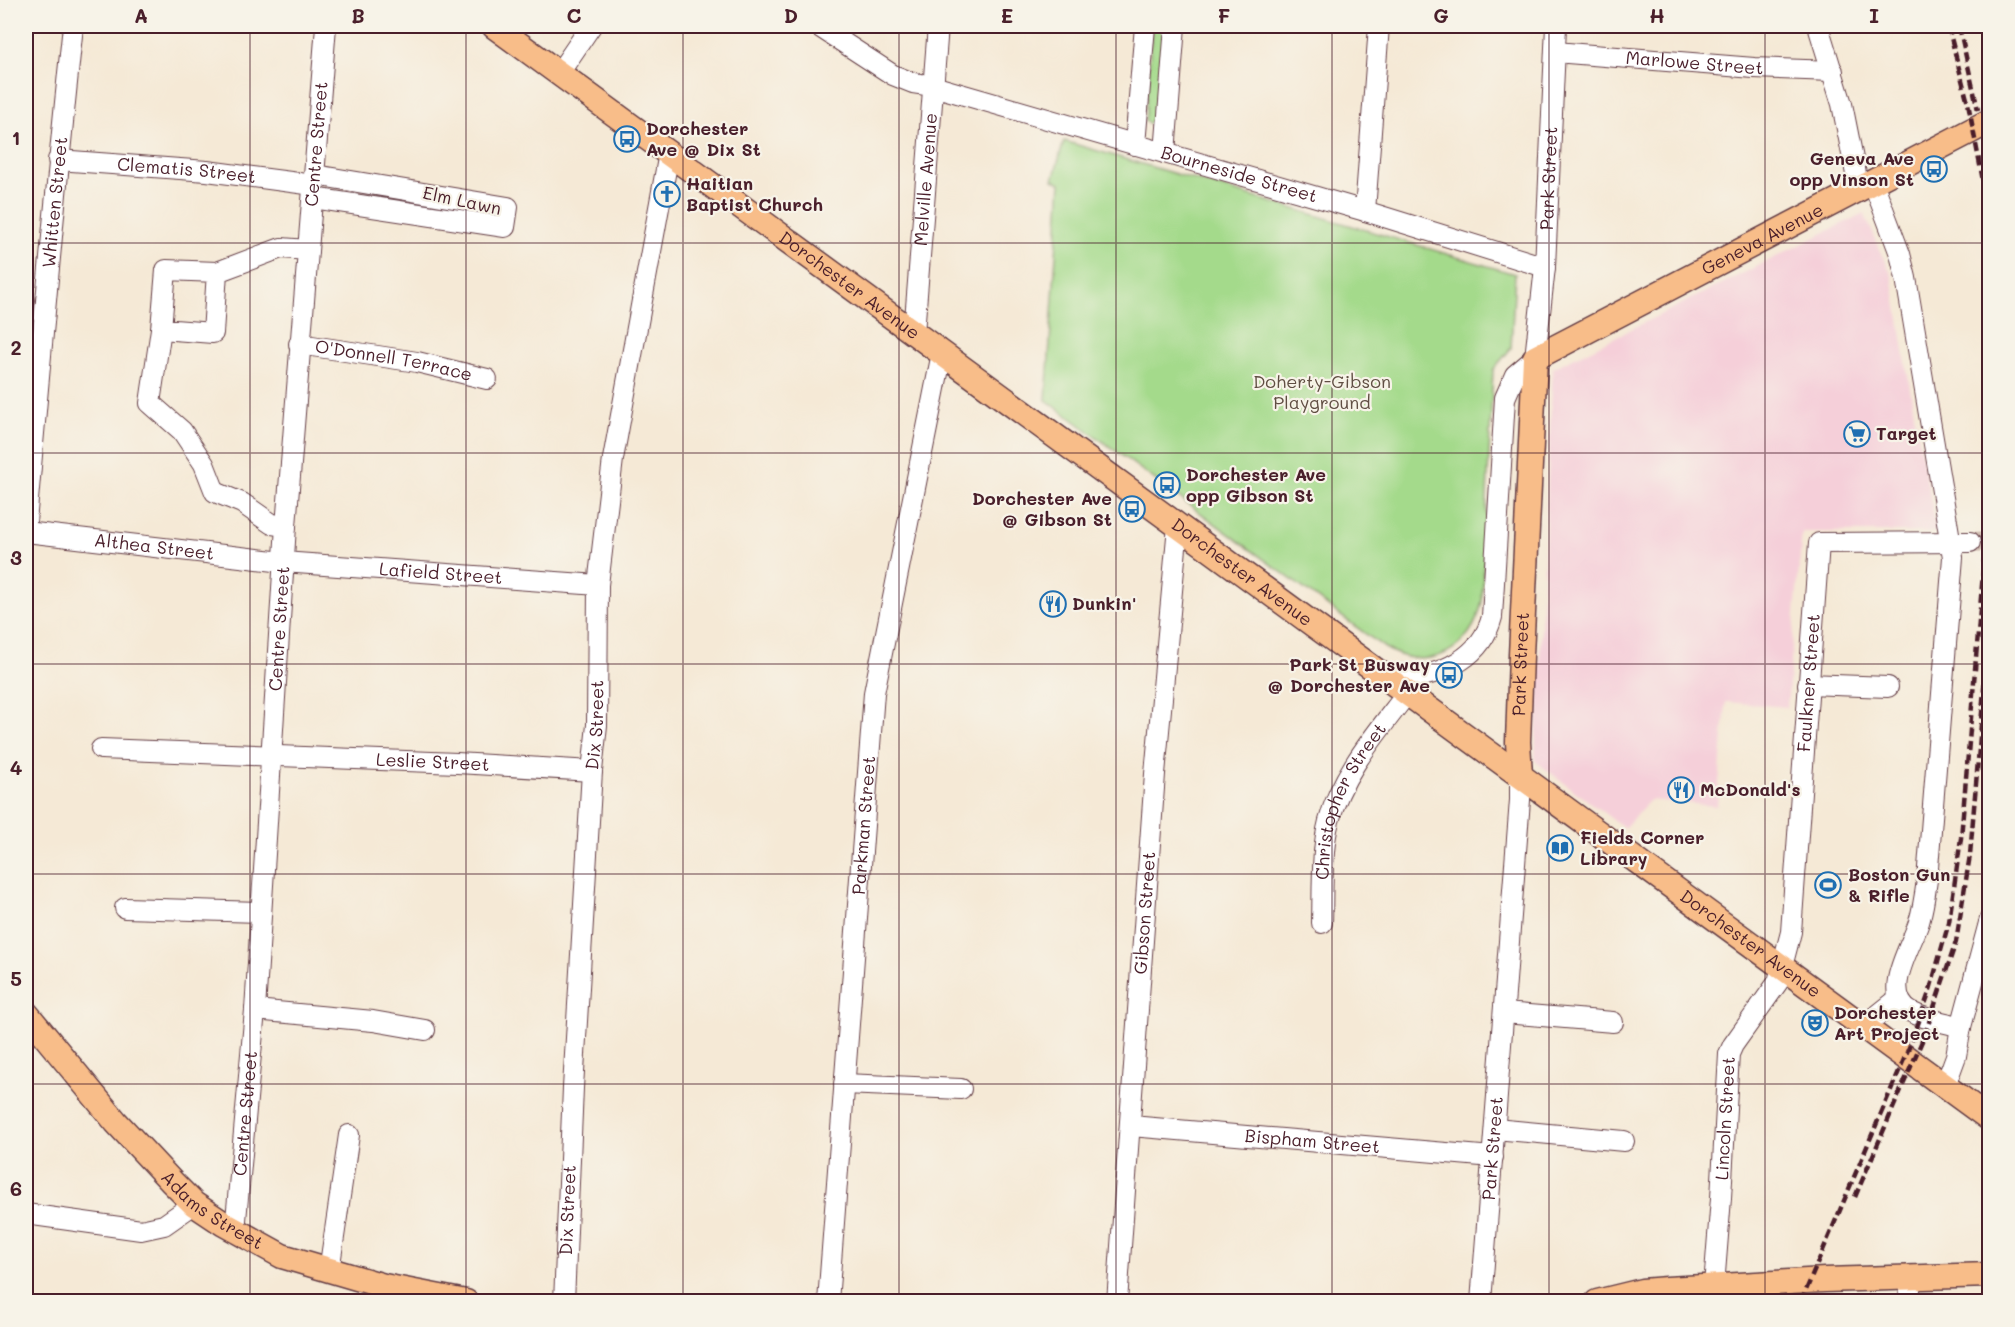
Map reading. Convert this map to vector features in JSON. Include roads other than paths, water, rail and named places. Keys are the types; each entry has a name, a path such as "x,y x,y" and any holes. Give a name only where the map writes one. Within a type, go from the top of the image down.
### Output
{"main road":[{"name":"Dorchester Avenue","path":"494,26 1989,1119"},
{"name":"Geneva Avenue","path":"1535,358 1989,121"},
{"name":"Park Street","path":"1520,775 1518,742 1520,677 1535,358"},
{"name":"Adams Street","path":"26,1013 116,1122 194,1204 235,1231 282,1256 329,1271 381,1294 466,1302"},
{"path":"1597,1302 1656,1290 1714,1286 1989,1275"}],"street":[{"name":"Whitten Street","path":"26,522 54,231 58,160 73,26"},
{"name":"Centre Street","path":"235,1231 255,1010 299,344 326,26"},
{"path":"558,73 591,26"},
{"name":"Bourneside Street","path":"818,26 900,79 913,84 933,86 1165,153 1365,211 1545,267"},
{"name":"Melville Avenue","path":"914,333 938,26"},
{"path":"1135,145 1145,26"},
{"path":"1165,153 1175,26"},
{"path":"1365,211 1380,26"},
{"name":"Park Street","path":"1535,358 1545,267 1556,26"},
{"path":"1818,26 1866,186 1904,267 1961,541 1952,565 1927,880 1920,921 1899,971 1897,986 1899,998 1911,1012 1961,1027"},
{"name":"Marlowe Street","path":"1555,52 1754,68 1833,71"},
{"name":"Dix Street","path":"564,1302 573,1088 592,771 597,725 598,585 613,459 669,153"},
{"name":"Clematis Street","path":"58,160 207,171 314,186"},
{"name":"Elm Lawn","path":"314,186 431,194 508,207 505,227 428,215 314,186"},
{"path":"428,215 431,194"},
{"path":"286,526 272,524 242,504 215,492 204,464 182,431 150,403 161,329 166,270 217,272 281,249 308,250"},
{"path":"161,329 213,333 217,272"},
{"name":"O'Donnell Terrace","path":"299,344 417,362 487,379"},
{"name":"Parkman Street","path":"828,1302 875,682 942,353"},
{"path":"1400,687 1450,668 1471,652 1487,631 1494,603 1505,398 1515,375 1535,358"},
{"name":"Gibson Street","path":"1117,1302 1155,774 1178,526"},
{"name":"Althea Street","path":"26,532 284,562"},
{"name":"Faulkner Street","path":"1783,968 1791,932 1819,543 1961,541"},
{"name":"Lafield Street","path":"284,562 598,585"},
{"path":"1808,684 1888,687"},
{"name":"Christopher Street","path":"1322,923 1328,823 1338,795 1400,687"},
{"name":"Leslie Street","path":"101,749 458,763 592,771"},
{"name":"Park Street","path":"1481,1302 1520,800 1520,775"},
{"path":"125,908 260,912"},
{"path":"1945,1086 1956,1056 1961,1027 1989,919"},
{"name":"Lincoln Street","path":"1714,1286 1729,1054 1733,1045 1776,986 1783,968"},
{"path":"1864,1026 1899,998"},
{"path":"255,1010 374,1021 425,1030"},
{"path":"1504,1012 1613,1022"},
{"path":"844,1084 961,1089"},
{"name":"Bispham Street","path":"1131,1126 1493,1157"},
{"path":"1495,1129 1624,1142"},
{"path":"329,1271 349,1135"},
{"path":"26,1214 141,1230 164,1225 194,1204"},
{"path":"1908,1302 1912,1277"}],"tunnel":[{"path":"1970,542 1990,541"}],"railway":[{"path":"1948,26 1968,103 1990,217"},
{"path":"1959,26 1978,110"},
{"path":"1801,1302 1913,1038 1930,990 1949,922 1961,838 1990,489"},
{"path":"1855,1197 1925,1034 1956,942 1970,855 1990,618"}],"place":[{"name":"Dorchester Ave @ Dix St","path":"627,139"},
{"name":"Geneva Ave opp Vinson St","path":"1934,169"},
{"name":"Haitian Baptist Church","path":"667,194"},
{"name":"Target","path":"1857,434"},
{"name":"Dorchester Ave opp Gibson St","path":"1167,485"},
{"name":"Dorchester Ave @ Gibson St","path":"1132,509"},
{"name":"Dunkin'","path":"1053,604"},
{"name":"Park St Busway @ Dorchester Ave","path":"1449,675"},
{"name":"McDonald's","path":"1681,790"},
{"name":"Fields Corner Library","path":"1560,848"},
{"name":"Boston Gun & Rifle","path":"1828,885"},
{"name":"Dorchester Art Project","path":"1815,1023"}],"park label":[{"name":"Doherty-Gibson Playground","path":"1322,392"}]}
